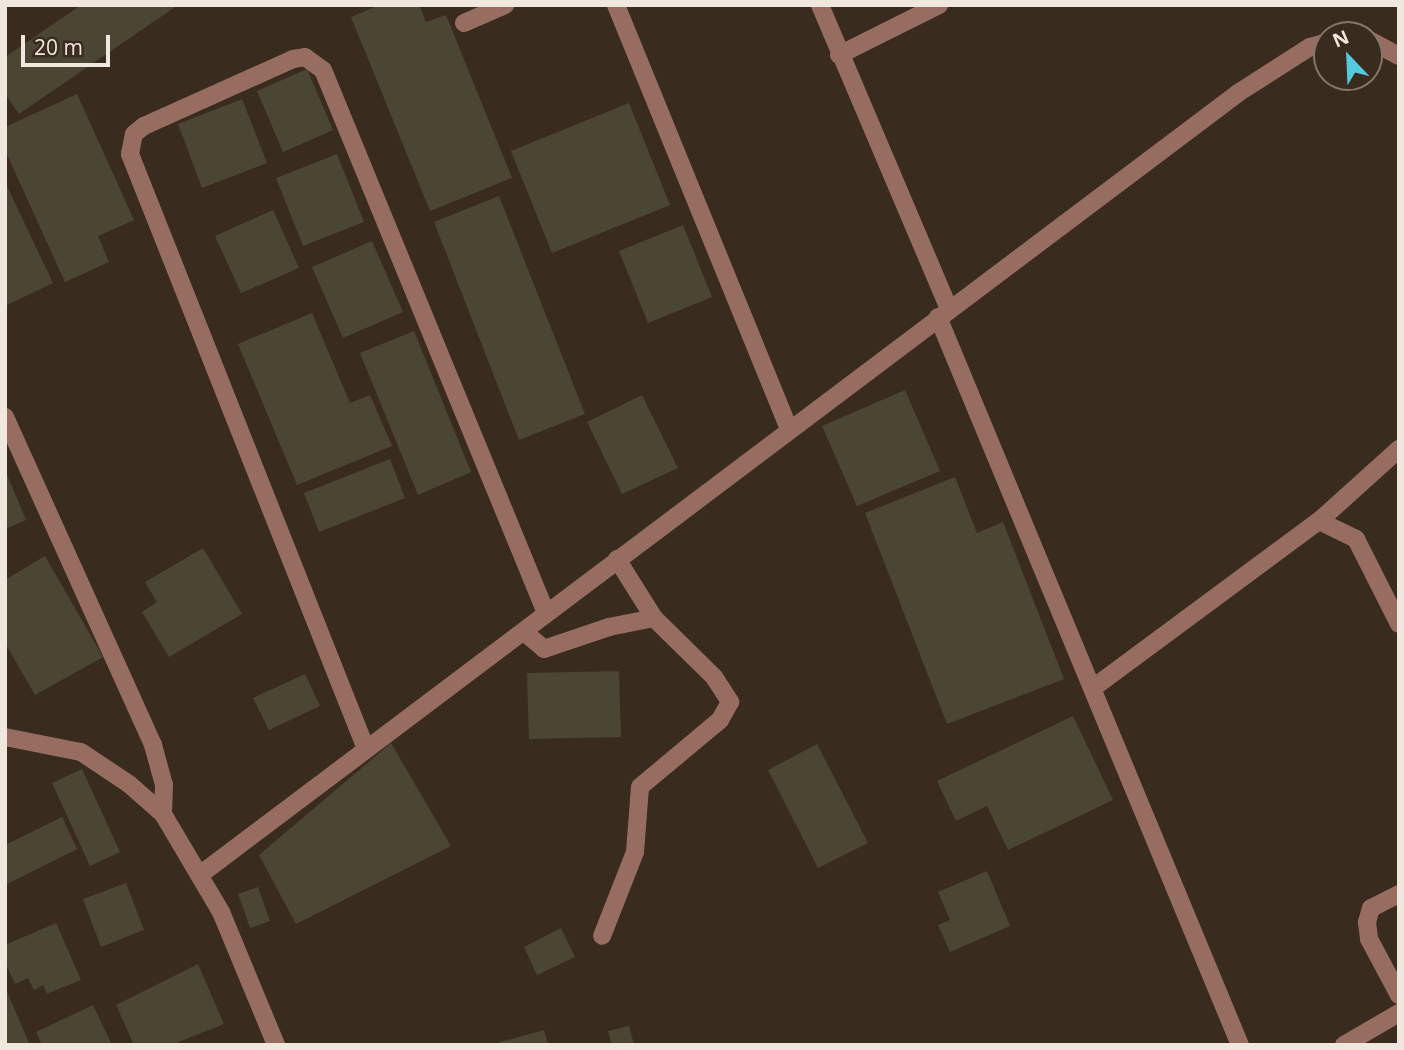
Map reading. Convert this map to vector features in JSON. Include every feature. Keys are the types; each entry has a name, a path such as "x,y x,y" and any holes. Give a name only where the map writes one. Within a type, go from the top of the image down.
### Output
{"street":[{"path":"464,23 505,5"},
{"path":"616,5 789,429"},
{"path":"820,5 1093,688 1240,1045"},
{"path":"839,55 939,5"},
{"path":"201,874 1238,93 1313,46"},
{"path":"1383,47 1399,56"},
{"path":"366,749 130,154 134,134 144,126 293,59 304,57 323,70 546,613"},
{"path":"5,417 153,745 164,785 163,814"},
{"path":"1093,688 1319,521 1399,449"},
{"path":"1319,521 1356,539 1399,624"},
{"path":"602,936 635,852 640,787 720,720 730,702 714,677 654,618 617,559"},
{"path":"524,632 544,649 609,627 654,618"},
{"path":"5,737 81,752 129,784 163,814 201,874 270,1043"},
{"path":"1399,894 1371,908 1367,922 1369,939 1399,995"},
{"path":"1344,1045 1399,1013"}],"building":[{"path":"81,5 178,5 19,114 5,94 5,57"},
{"path":"379,5 419,5 426,22 446,15 512,178 430,211 351,17"},
{"path":"307,69 333,130 283,152 257,91"},
{"path":"77,94 134,220 98,236 109,262 65,282 5,150 5,127"},
{"path":"242,99 267,163 202,188 178,124"},
{"path":"629,103 670,205 552,253 511,151"},
{"path":"337,154 364,222 303,246 276,178"},
{"path":"5,182 53,283 5,306"},
{"path":"499,196 585,414 519,440 434,222"},
{"path":"273,210 299,268 241,293 215,236"},
{"path":"683,225 712,297 648,323 619,251"},
{"path":"372,241 403,312 343,338 312,267"},
{"path":"312,313 350,403 370,395 392,446 297,485 238,344"},
{"path":"414,331 471,472 418,495 360,353"},
{"path":"905,390 940,471 857,506 822,426"},
{"path":"642,395 678,468 622,494 587,422"},
{"path":"390,459 405,498 319,532 304,493"},
{"path":"5,470 26,520 5,529"},
{"path":"955,477 977,533 1003,522 1064,679 947,724 865,513"},
{"path":"203,548 242,614 169,657 142,612 157,602 145,582"},
{"path":"45,556 103,657 35,695 5,643 5,580"},
{"path":"619,671 621,737 529,739 527,673"},
{"path":"305,674 320,706 269,730 253,698"},
{"path":"1073,716 1113,800 1008,850 987,806 956,821 937,781"},
{"path":"391,743 451,846 296,924 259,855"},
{"path":"817,744 868,843 818,868 768,770"},
{"path":"82,769 120,852 90,866 52,783"},
{"path":"62,817 77,849 5,885 5,845"},
{"path":"987,871 1010,926 950,952 938,925 950,920 938,892"},
{"path":"126,883 144,930 101,947 83,899"},
{"path":"258,887 270,921 250,928 238,894"},
{"path":"56,923 81,980 47,994 43,985 34,990 28,978 15,984 5,962 5,945"},
{"path":"561,928 575,957 537,975 524,947"},
{"path":"198,964 224,1024 171,1045 134,1045 116,1005"},
{"path":"5,987 30,1045 5,1045"},
{"path":"93,1005 112,1045 42,1045 36,1032"},
{"path":"629,1026 634,1045 612,1045 608,1031"},
{"path":"544,1030 548,1045 493,1044"}]}
